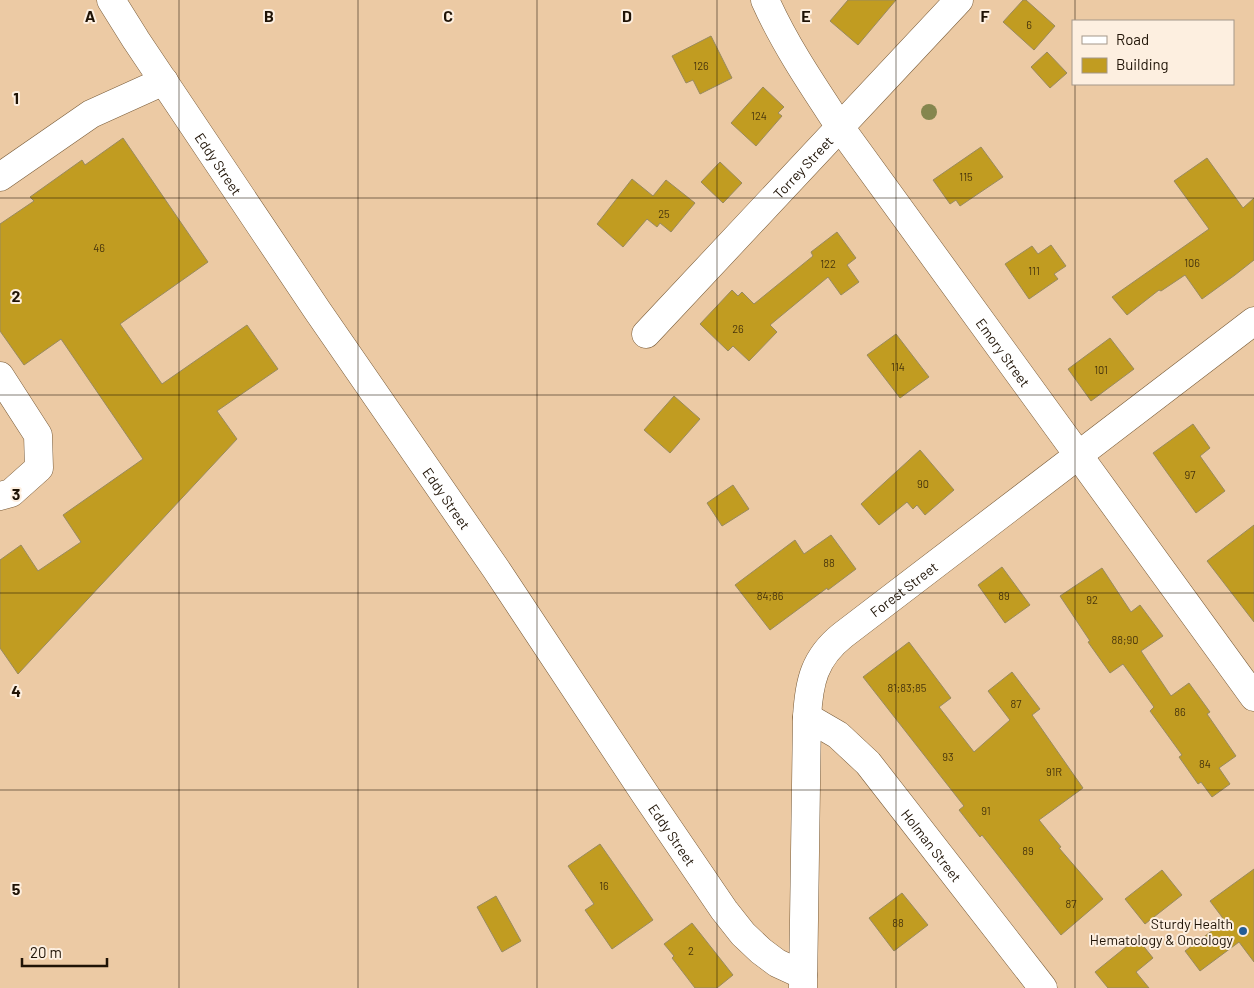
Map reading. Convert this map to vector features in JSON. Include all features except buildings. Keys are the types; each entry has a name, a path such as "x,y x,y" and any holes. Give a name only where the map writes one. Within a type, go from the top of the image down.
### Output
{"street":[{"name":"Eddy Street","path":"112,0 317,310 496,568 724,910 743,934 761,951 803,982"},
{"name":"Emory Street","path":"765,0 794,56 840,127 1254,697"},
{"name":"Torrey Street","path":"646,334 958,0"},
{"path":"0,177 91,114 164,81"},
{"name":"Forest Street","path":"803,982 807,717 809,695 815,669 823,654 835,641 1254,322"},
{"path":"0,376 38,435 39,468 12,493 0,496"},
{"name":"Holman Street","path":"807,717 838,735 868,763 1043,988"}],"place":[{"name":"Sturdy Health Hematology & Oncology","path":"1243,931"}]}
